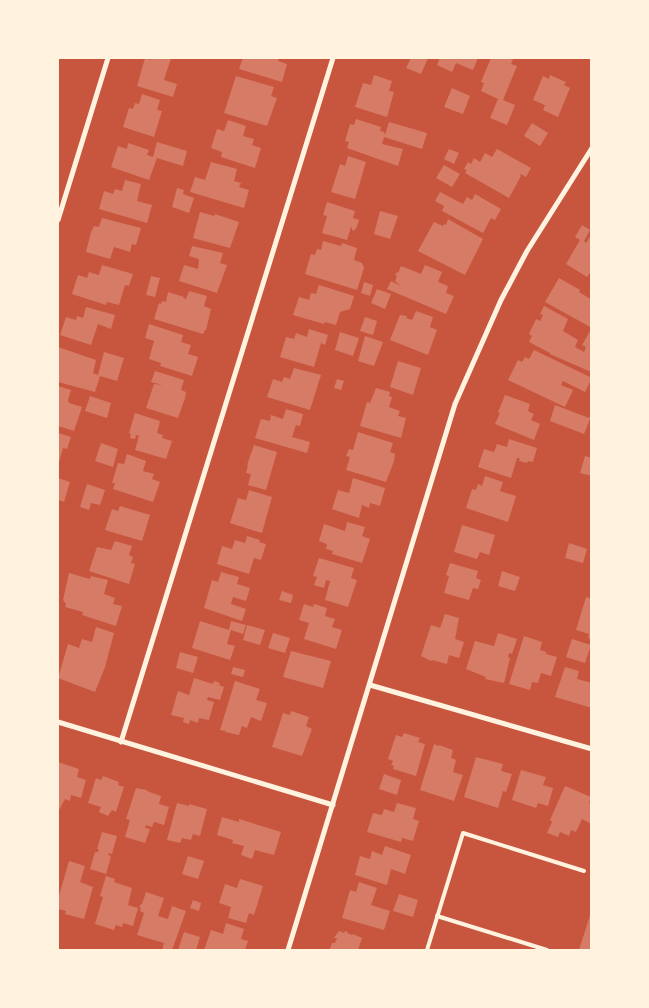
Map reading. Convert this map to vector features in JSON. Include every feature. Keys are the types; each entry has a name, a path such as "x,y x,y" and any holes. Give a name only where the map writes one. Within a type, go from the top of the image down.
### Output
{"street":[{"path":"58,220 108,58"},
{"path":"121,742 333,58"},
{"path":"288,950 452,413 475,355 501,300 528,251 592,148"},
{"path":"370,685 592,749"},
{"path":"58,722 333,806"}],"lane":[{"path":"427,950 463,834 584,871"},
{"path":"437,916 547,950"}],"building":[{"path":"145,58 151,60 151,58 171,58 164,80 177,84 173,97 137,86"},
{"path":"243,58 279,58 278,61 287,64 282,82 239,69"},
{"path":"411,58 428,58 421,74 406,68"},
{"path":"440,58 478,58 473,70 456,63 452,72 437,65"},
{"path":"491,58 508,58 513,60 511,64 517,66 503,100 515,105 507,125 490,118 498,99 481,91 484,83 481,82"},
{"path":"374,75 392,81 389,91 394,92 387,117 355,107 363,83 371,85"},
{"path":"550,75 566,82 564,85 570,88 558,117 543,110 545,105 533,100 543,76 549,79"},
{"path":"236,76 274,87 271,96 277,98 267,126 224,113"},
{"path":"452,88 470,96 463,114 444,107"},
{"path":"142,94 160,100 157,110 162,111 154,137 123,127 129,108 133,109 135,103 139,104"},
{"path":"356,119 381,127 380,131 384,132 385,135 389,122 427,133 422,149 384,137 382,144 403,149 398,166 347,148 349,142 345,141 350,124 354,125"},
{"path":"228,120 246,126 243,136 254,139 252,145 261,148 255,168 221,157 222,152 211,148 217,129 224,131"},
{"path":"532,123 548,133 540,146 524,136"},
{"path":"157,142 187,151 183,166 157,158 149,180 111,167 118,146 127,149 128,143 149,150 147,155 153,157"},
{"path":"449,149 459,153 454,164 444,159"},
{"path":"497,149 531,168 526,177 520,175 509,198 465,173 467,170 464,169 468,162 471,164 474,158 480,162 485,153 492,157"},
{"path":"348,156 366,162 355,199 331,192 340,164 345,166"},
{"path":"211,162 237,169 234,181 241,183 239,187 249,190 244,208 190,192 195,177 205,180"},
{"path":"444,165 460,174 452,187 436,178"},
{"path":"125,180 141,184 137,201 152,205 147,223 99,209 104,191 113,194 115,189 122,191"},
{"path":"177,188 184,190 183,194 194,198 189,213 172,207"},
{"path":"440,192 463,204 467,197 472,200 475,194 501,209 495,220 491,218 483,233 442,211 444,206 435,201"},
{"path":"327,202 355,211 353,218 359,220 354,231 351,227 347,240 322,233 327,216 323,215"},
{"path":"380,211 398,216 390,239 374,234"},
{"path":"200,212 214,216 215,214 239,222 230,248 193,238"},
{"path":"102,218 141,228 136,245 132,244 130,252 114,247 110,259 86,252 91,232 94,226 99,227"},
{"path":"448,219 483,239 465,275 418,251 434,222 443,226 444,224 446,225"},
{"path":"582,225 590,230 584,241 586,243 592,234 592,270 587,277 566,264 580,240 575,237"},
{"path":"323,241 341,246 342,243 357,248 354,260 362,263 364,268 357,290 305,274 311,254 315,255 317,249 321,250"},
{"path":"192,246 223,253 220,263 227,265 217,293 179,281 184,265 198,269 199,259 189,256"},
{"path":"102,265 133,274 129,286 125,285 119,305 107,302 106,305 72,294 78,275 87,278 89,272 99,275"},
{"path":"425,265 442,272 438,282 448,286 446,293 454,296 446,314 387,289 391,281 401,286 395,281 397,276 395,275 401,266 421,274"},
{"path":"151,276 160,278 155,297 146,295"},
{"path":"559,278 580,290 579,292 592,300 592,328 545,302"},
{"path":"364,282 373,285 370,296 361,293"},
{"path":"319,285 354,296 350,309 340,312 336,325 325,322 324,324 293,315 299,297 309,300 311,293 316,294"},
{"path":"377,289 391,294 385,309 371,303"},
{"path":"189,291 207,296 204,306 211,309 206,330 203,334 154,319 159,303 161,304 162,301 166,302 168,292 186,299"},
{"path":"544,306 568,319 563,331 578,340 575,347 584,352 586,347 582,345 590,331 592,333 591,372 550,354 529,342 532,336 529,334 536,319 540,321 543,315 540,314"},
{"path":"86,307 115,315 111,329 98,324 91,345 60,335 66,317 76,320 77,316 83,318"},
{"path":"416,311 433,317 430,327 437,330 428,355 390,340 400,315 407,316 406,318 412,320"},
{"path":"365,317 377,321 373,335 360,331"},
{"path":"149,324 183,335 181,342 191,345 188,354 198,357 192,376 160,366 161,363 149,359 154,341 145,338"},
{"path":"309,329 328,335 325,345 321,343 314,367 280,357 286,337 294,339 296,333 307,337"},
{"path":"340,332 359,338 353,356 335,350"},
{"path":"365,336 383,342 374,366 358,361"},
{"path":"58,347 96,360 93,373 98,375 104,352 124,358 117,381 100,376 95,392 58,382"},
{"path":"534,350 592,378 585,392 563,381 561,385 573,390 565,407 508,380 518,360 522,362 525,357 529,359"},
{"path":"398,361 421,368 413,395 390,387"},
{"path":"294,368 321,375 310,410 267,397 273,379 282,382 284,377 290,379"},
{"path":"155,371 184,380 181,390 186,392 178,418 146,408 154,384 163,385 151,382"},
{"path":"337,379 344,381 341,390 334,388"},
{"path":"58,386 71,390 69,403 82,407 74,431 58,426"},
{"path":"376,388 390,392 389,396 392,397 389,407 400,411 398,416 406,418 401,438 360,426 367,402 370,403"},
{"path":"505,395 530,404 528,411 534,414 531,420 540,424 534,440 495,424"},
{"path":"90,396 111,403 107,418 85,411"},
{"path":"555,405 589,418 592,413 592,419 590,419 584,434 550,421"},
{"path":"286,409 303,414 300,426 296,425 292,437 310,442 307,453 255,438 261,419 270,421 271,415 283,419"},
{"path":"135,413 160,421 157,433 163,435 162,438 172,441 166,459 135,450 139,436 136,435 135,439 130,438 131,434 129,433"},
{"path":"358,432 393,443 390,452 395,454 394,461 386,482 346,470 350,457 346,456 349,449 353,450"},
{"path":"58,433 71,437 67,449 63,448 58,466"},
{"path":"509,439 537,448 533,462 519,461 520,458 517,458 511,478 478,467 484,449 494,452 497,444 507,447"},
{"path":"101,443 118,449 113,467 95,461"},
{"path":"254,445 277,452 266,490 248,485 251,474 246,473 247,465"},
{"path":"127,454 146,461 143,471 154,474 152,479 160,482 153,502 113,489 115,483 112,483 118,463 124,464"},
{"path":"585,456 592,458 592,476 580,473"},
{"path":"485,476 503,482 500,491 516,496 508,522 466,508 472,489 476,490 478,484 482,486"},
{"path":"58,478 70,482 64,502 59,500 58,505"},
{"path":"353,478 385,488 380,506 370,503 369,508 362,505 359,518 332,509 338,490 349,493"},
{"path":"87,484 105,490 100,505 91,503 89,510 80,507"},
{"path":"249,490 272,497 262,533 230,523 238,498 246,500"},
{"path":"120,506 150,515 142,541 105,530 112,509 118,511"},
{"path":"347,522 365,527 362,536 370,539 362,563 332,554 333,551 326,549 327,544 319,541 324,524 345,531"},
{"path":"462,525 495,535 489,555 480,552 477,559 454,552"},
{"path":"247,536 266,544 261,560 254,558 249,574 217,564 222,546 232,549 235,540 245,543"},
{"path":"115,541 132,546 129,555 133,557 131,563 135,564 129,584 89,571 97,547 111,550"},
{"path":"569,543 587,549 583,563 565,558"},
{"path":"319,558 354,568 351,578 357,580 348,607 325,600 330,581 326,580 324,588 314,585 317,577 313,576"},
{"path":"450,563 478,571 476,578 481,580 478,589 473,588 469,600 444,593 449,576 446,575"},
{"path":"502,571 520,577 515,591 498,586"},
{"path":"221,572 239,577 237,584 250,588 246,601 233,597 231,604 246,609 242,621 204,608 212,580 218,582"},
{"path":"69,573 90,579 91,576 108,580 104,594 115,598 113,604 122,606 116,626 82,615 83,612 65,607 66,604 63,600"},
{"path":"282,591 293,595 291,603 279,600"},
{"path":"586,597 592,599 592,639 588,638 589,634 576,630"},
{"path":"304,604 313,607 314,604 327,608 325,616 335,619 332,627 342,630 336,649 304,639 309,623 299,620"},
{"path":"445,614 459,618 455,639 464,642 459,658 449,655 447,664 431,661 421,656 431,625 440,628"},
{"path":"200,621 229,630 231,621 246,625 243,634 231,630 227,644 235,646 230,660 192,648"},
{"path":"247,625 265,630 260,645 243,640"},
{"path":"96,627 114,633 105,667 95,692 58,678 68,644 79,648 82,639 92,642"},
{"path":"273,633 290,638 285,653 268,648"},
{"path":"498,633 517,639 512,654 509,653 508,657 510,658 504,683 485,679 486,677 466,669 475,641 494,646"},
{"path":"524,636 542,642 540,650 557,657 551,676 541,673 538,683 532,682 530,690 509,684"},
{"path":"572,639 591,645 585,663 566,657"},
{"path":"291,651 331,661 323,688 283,677"},
{"path":"180,652 198,657 193,673 176,668"},
{"path":"233,667 245,670 243,677 231,674"},
{"path":"565,667 579,671 577,679 592,683 592,708 555,697"},
{"path":"194,678 213,684 214,681 224,687 220,700 208,697 207,700 214,702 209,720 199,718 198,723 190,720 189,724 183,722 184,718 171,715 178,691 189,695"},
{"path":"235,681 260,689 256,700 267,703 261,721 251,717 247,728 242,726 239,735 220,730"},
{"path":"291,711 309,717 306,726 312,729 302,756 272,747 283,713 290,715"},
{"path":"404,733 420,738 418,742 425,744 416,776 393,769 394,766 391,765 393,761 388,759 396,735 402,737"},
{"path":"434,744 453,750 451,758 456,760 453,772 463,775 454,801 420,790"},
{"path":"476,757 503,764 501,771 512,774 506,792 503,791 498,808 464,797"},
{"path":"58,762 79,769 77,777 86,780 81,798 71,795 70,801 65,799 59,810 58,810"},
{"path":"521,770 546,777 543,785 553,788 548,806 538,803 536,808 512,800"},
{"path":"384,774 401,780 397,795 379,789"},
{"path":"103,776 119,782 118,785 124,787 116,812 112,810 108,816 99,812 101,807 88,803 96,778 101,780"},
{"path":"565,786 591,797 589,803 592,804 592,824 582,819 576,832 571,830 569,836 560,832 558,837 547,833 552,822 550,820"},
{"path":"136,788 161,796 159,804 169,807 164,825 154,822 152,827 146,825 145,828 150,829 145,843 125,837 130,820 126,819"},
{"path":"177,803 207,809 200,836 193,834 191,840 182,838 180,843 167,840"},
{"path":"397,803 416,808 413,819 419,821 413,841 402,838 401,842 367,832 373,813 382,815 384,809 394,812"},
{"path":"222,817 239,822 239,819 281,832 274,855 255,850 252,859 241,855 244,846 232,843 233,840 217,835"},
{"path":"102,832 117,836 112,854 108,853 111,857 106,874 90,869 95,852 98,852 99,849 97,849"},
{"path":"385,846 411,855 405,874 391,869 387,885 355,875 360,856 370,859 372,851 382,855"},
{"path":"188,856 204,861 198,879 182,874"},
{"path":"69,861 85,866 80,882 93,887 84,919 65,914 66,911 58,909 58,899"},
{"path":"106,876 115,879 114,882 132,888 128,905 138,908 133,926 123,923 122,927 116,925 114,930 95,924 103,897 100,896"},
{"path":"240,879 263,886 254,915 249,913 246,923 228,918 231,907 219,903 225,884 237,888"},
{"path":"359,882 377,888 371,905 390,911 384,930 342,918 350,890 356,892"},
{"path":"146,892 164,898 158,916 168,919 172,906 186,911 172,950 162,950 164,943 137,935 144,913 140,911 141,908 139,907"},
{"path":"399,894 418,900 413,917 393,911"},
{"path":"193,900 201,903 199,911 190,908"},
{"path":"591,912 592,950 579,950"},
{"path":"226,923 244,929 241,939 248,941 245,950 204,950 211,930 223,934"},
{"path":"339,931 344,933 345,931 362,938 358,950 330,949 332,943 335,943 337,938 334,938"},
{"path":"184,932 200,937 196,950 178,950"}]}
